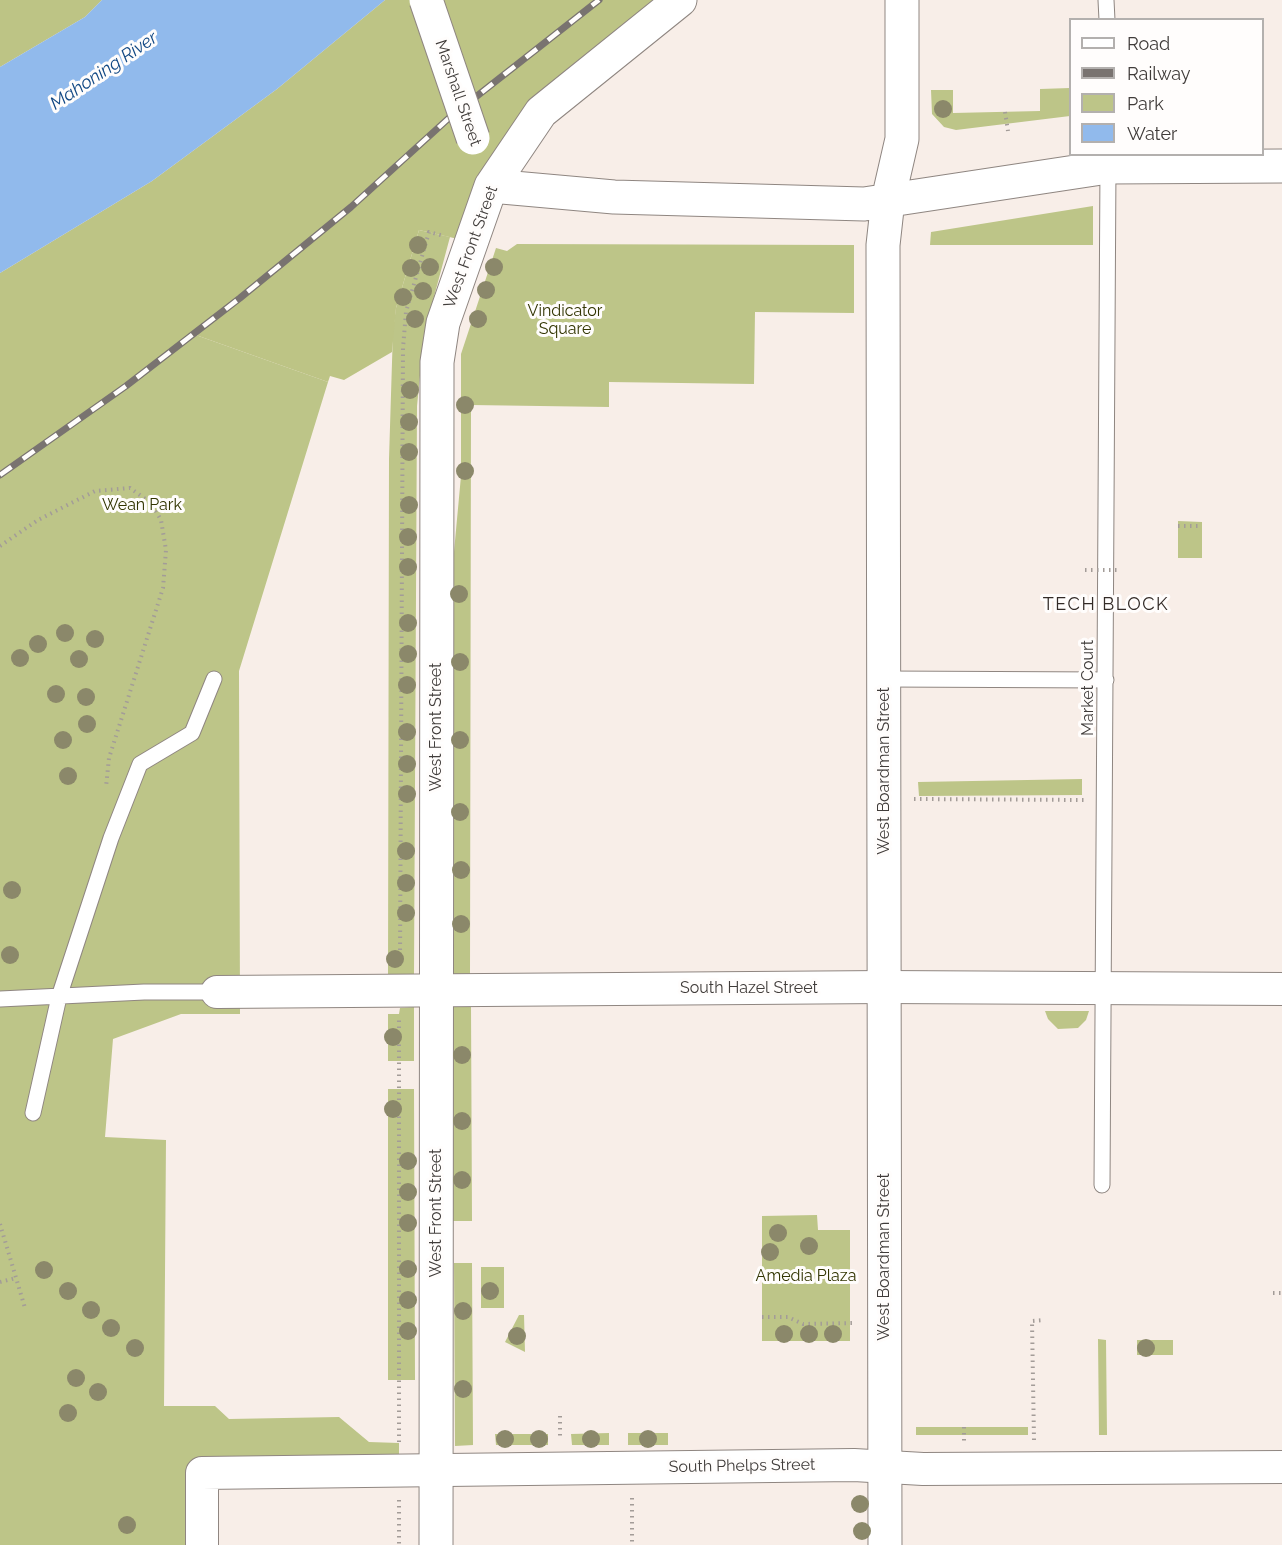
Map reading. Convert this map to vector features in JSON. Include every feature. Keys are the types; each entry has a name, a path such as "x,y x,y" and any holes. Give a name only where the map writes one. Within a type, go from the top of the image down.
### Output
{"street":[{"name":"Marshall Street","path":"426,0 491,186"},
{"name":"West Front Street","path":"436,1545 437,362 443,323 491,186 542,112 680,0"},
{"name":"West Boardman Street","path":"885,1545 883,245 888,200 902,139 902,0"},
{"path":"491,186 614,197 864,204 1108,161 1282,166"},
{"name":"South Hazel Street","path":"217,992 884,987 1282,989"},
{"name":"South Phelps Street","path":"202,1545 202,1473 885,1464 923,1469 1282,1467"}],"lane":[{"path":"1106,0 1107,18"},
{"name":"Market Court","path":"1102,1185 1108,161"},
{"path":"33,1113 59,997 111,838 140,764 192,733 214,679"},
{"path":"884,679 1106,680"},
{"path":"0,999 217,992"}],"path":[{"path":"1005,112 1008,131"},
{"path":"399,974 400,457"},
{"path":"0,546 38,520 95,491 130,488 151,503 161,520 166,550 163,588 109,758 105,793"},
{"path":"1178,526 1202,526"},
{"path":"1085,570 1120,570"},
{"path":"884,799 1105,800"},
{"path":"399,1014 399,1446"},
{"path":"0,1224 25,1308"},
{"path":"0,1282 16,1278"},
{"path":"1273,1293 1282,1293"},
{"path":"762,1317 788,1317 803,1324 855,1323"},
{"path":"1034,1449 1032,1321 1044,1320"},
{"path":"560,1416 560,1445"},
{"path":"631,1467 632,1545"},
{"path":"399,1491 399,1545"}],"green space":[{"path":"0,0 102,0 85,17 0,67"},
{"path":"385,0 680,0 541,112 471,242 419,230 396,308 392,352 344,380 330,376 328,382 193,334 0,475 0,273 152,181 277,89"},
{"path":"1069,88 1069,116 956,130 944,127 932,114 931,90 953,90 953,113 1040,111 1040,89"},
{"path":"1093,206 1093,245 930,245 931,232"},
{"path":"419,230 450,237 424,334 417,406 414,974 388,974 389,459 393,330 396,308"},
{"name":"Vindicator Square","path":"517,244 854,245 854,313 755,312 754,384 609,382 609,407 471,405 470,974 452,974 451,584 461,476 461,354 496,248 507,251"},
{"name":"Wean Park","path":"0,273 193,334 328,382 239,671 240,1014 181,1014 113,1039 105,1137 166,1140 164,1406 215,1406 229,1419 339,1417 369,1442 399,1443 399,1469 202,1473 202,1545 0,1545"},
{"path":"1178,521 1202,522 1202,558 1178,558"},
{"path":"1082,779 1082,795 919,796 918,782"},
{"path":"471,1006 472,1221 453,1221 452,1007"},
{"path":"414,1007 414,1061 388,1061 388,1014 399,1014 400,1008"},
{"path":"1045,1011 1089,1011 1086,1020 1078,1028 1058,1029 1048,1019"},
{"path":"388,1089 414,1089 415,1380 388,1380"},
{"name":"Amedia Plaza","path":"817,1215 818,1230 850,1230 850,1341 762,1341 762,1216"},
{"path":"454,1263 472,1263 473,1445 455,1446"},
{"path":"481,1267 504,1267 504,1308 481,1308"},
{"path":"519,1315 524,1315 525,1352 505,1342"},
{"path":"1098,1339 1106,1340 1107,1435 1099,1435"},
{"path":"1137,1340 1173,1340 1173,1355 1137,1355"},
{"path":"916,1427 1028,1427 1028,1435 916,1435"},
{"path":"609,1433 609,1445 572,1445 571,1434"},
{"path":"628,1433 668,1433 668,1445 628,1445"},
{"path":"495,1434 548,1434 548,1445 496,1445"}],"water":[{"name":"Mahoning River","path":"102,0 385,0 277,89 152,181 0,273 0,67 85,17"}],"railway":[{"path":"0,475 126,386 240,298 351,207 449,118 599,0"}],"district":[{"name":"TECH BLOCK","path":"1106,605"}]}
